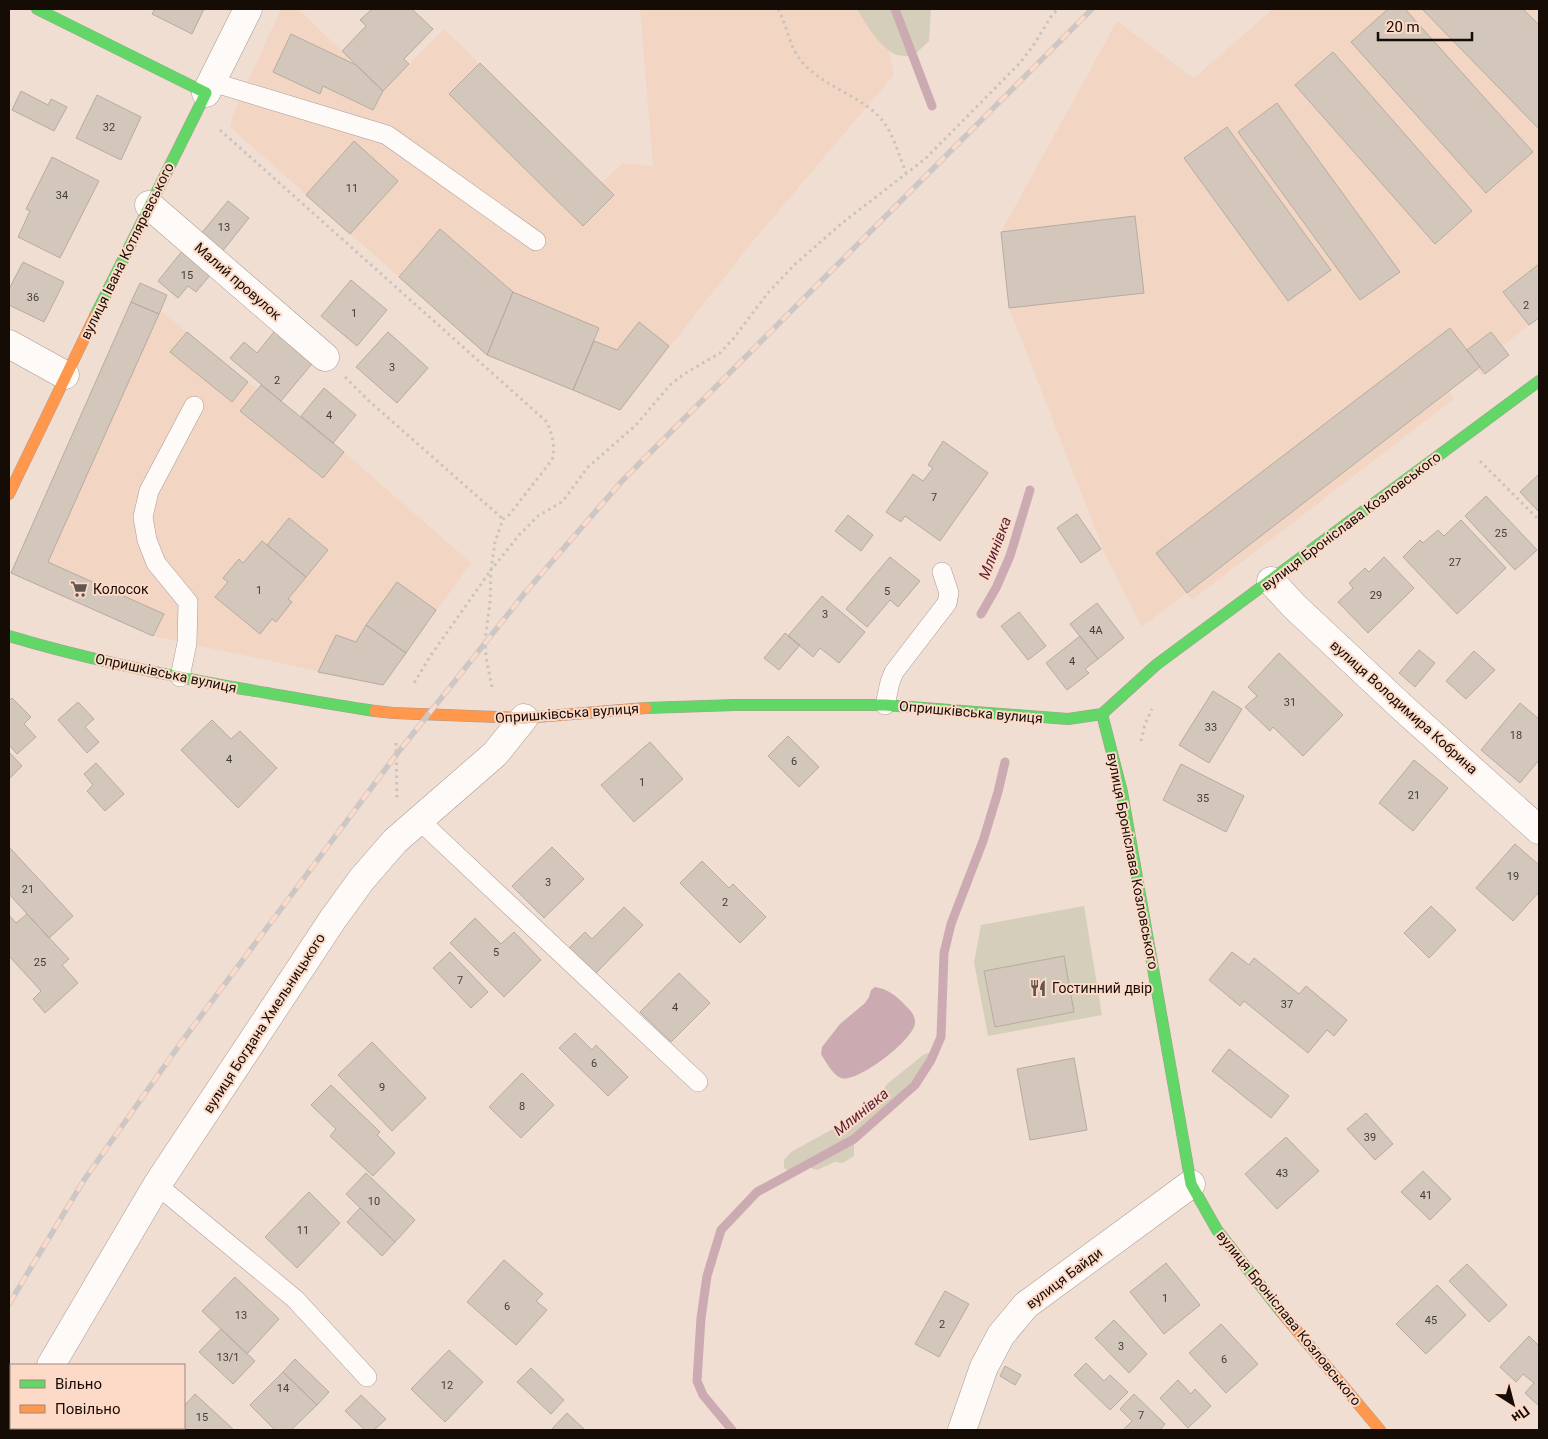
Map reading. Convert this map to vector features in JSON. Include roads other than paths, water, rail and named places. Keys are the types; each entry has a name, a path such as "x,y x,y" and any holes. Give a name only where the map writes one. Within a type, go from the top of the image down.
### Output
{"street":[{"path":"37,9 205,95"},
{"name":"вулиця Івана Котляревського","path":"9,494 65,375 248,9"},
{"name":"Малий провулок","path":"149,205 326,357"},
{"path":"9,344 65,375"},
{"name":"вулиця Броніслава Козловського","path":"1380,1430 1267,1296 1217,1230 1191,1184 1122,792 1102,714 1156,665 1539,382"},
{"name":"вулиця Володимира Кобрина","path":"1271,581 1294,606 1404,709 1539,830"},
{"name":"Опришківська вулиця","path":"9,636 60,651 180,677 332,705 393,713 512,718 652,707 886,705 1046,718 1068,718 1102,714"},
{"name":"вулиця Богдана Хмельницького","path":"52,1364 157,1185 333,919 362,879 395,841 494,754 512,718"},
{"name":"вулиця Байди","path":"962,1430 984,1367 1001,1335 1026,1304 1191,1184"}],"lane":[{"path":"205,95 388,135 536,242"},
{"path":"180,677 187,643 188,602 156,563 146,540 143,517 149,491 194,406"},
{"path":"886,705 890,682 894,672 947,603 949,593 942,572"},
{"path":"418,819 698,1082"},
{"path":"157,1185 295,1299 367,1377"}],"waterway":[{"name":"Млинівка","path":"895,9 932,106"},
{"name":"Млинівка","path":"981,614 996,588 1010,556 1030,490"},
{"name":"Млинівка","path":"732,1430 703,1395 697,1381 701,1318 707,1276 721,1230 757,1192 854,1139 915,1085 931,1060 941,1037 944,953 951,924 983,841 1005,762"}],"railway":[{"path":"9,1304 84,1180 180,1044 396,755 524,594 622,481 1092,9"}],"place":[{"name":"Колосок","path":"79,589"},
{"name":"Гостинний двір","path":"1038,988"}]}
